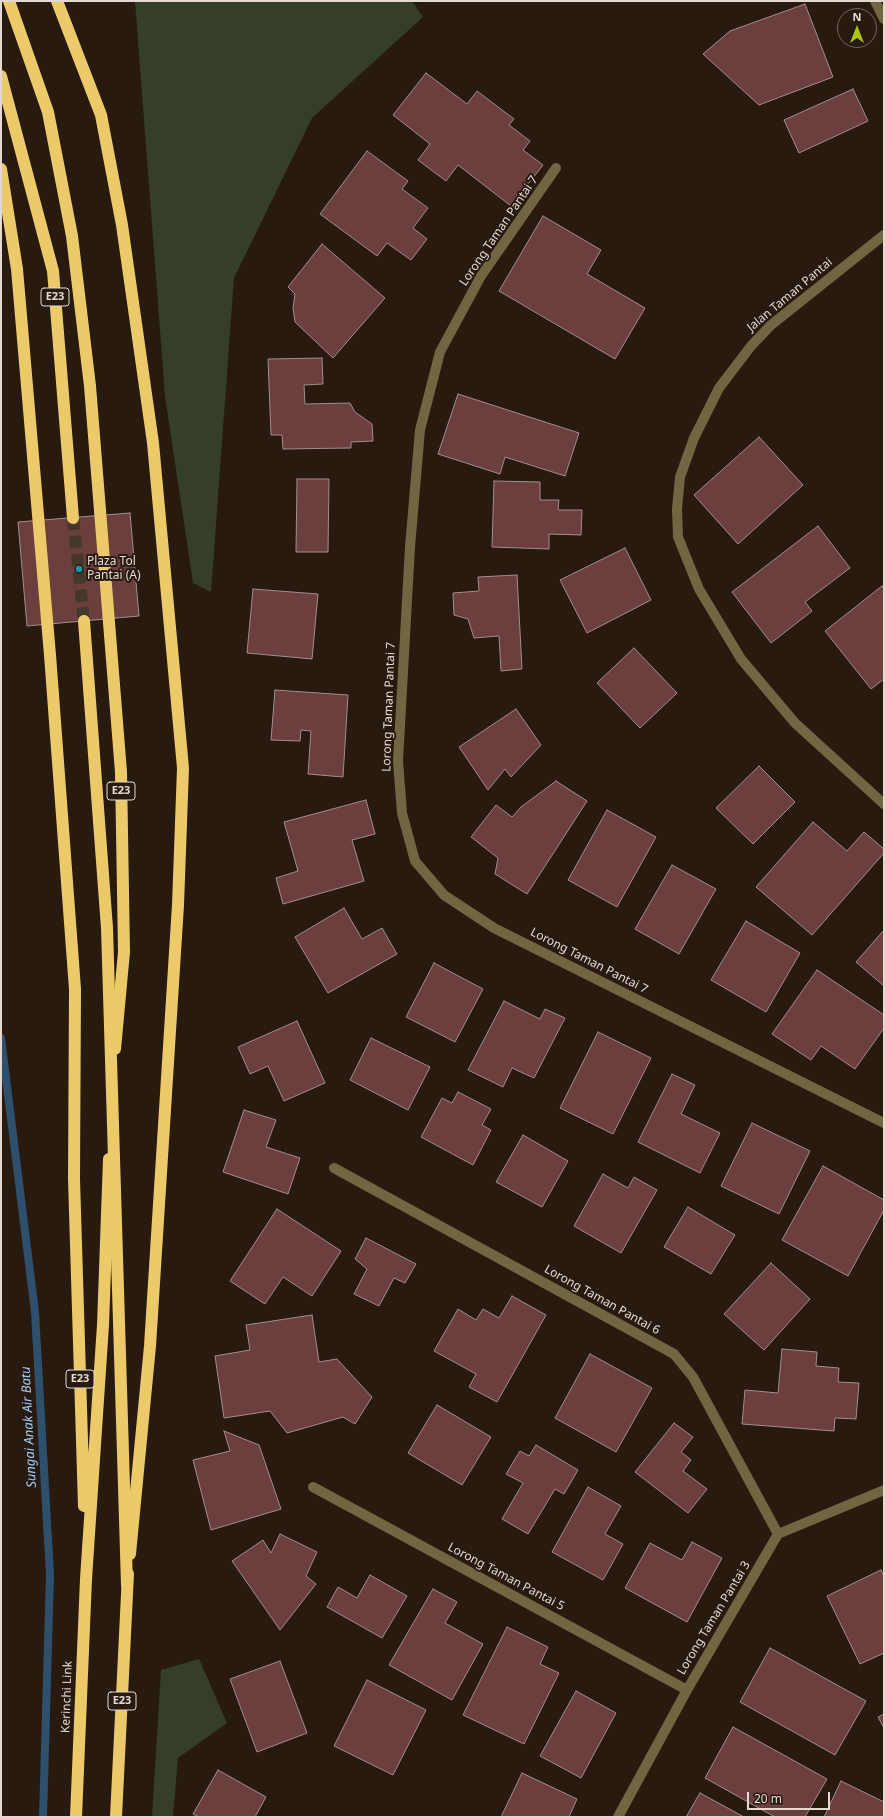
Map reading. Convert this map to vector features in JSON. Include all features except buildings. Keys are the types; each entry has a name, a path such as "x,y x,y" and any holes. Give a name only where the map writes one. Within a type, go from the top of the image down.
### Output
{"highway":[{"name":"E23","path":"9,1 48,112 72,236 90,386 121,772 124,952 112,1074 103,1325 86,1579"},
{"name":"E23","path":"57,1 101,115 122,225 153,442 182,768 178,905 150,1346 127,1585 116,1817"},
{"name":"E23","path":"1,76 53,271 73,518"},
{"name":"E23","path":"1,169 19,292 50,655 75,989 74,1179 86,1579"},
{"name":"E23","path":"84,621 107,928 127,1585"},
{"name":"Kerinchi Link","path":"76,1817 86,1579"}],"street":[{"path":"875,1 884,20"},
{"name":"Lorong Taman Pantai 7","path":"556,168 481,276 440,352 420,430 410,548 398,761 402,813 415,861 444,895 494,928 884,1123"},
{"name":"Jalan Taman Pantai","path":"884,235 772,325 751,346 724,382 694,438 680,477 678,536 699,588 741,659 795,723 884,804"},
{"name":"Lorong Taman Pantai 6","path":"334,1168 674,1354 693,1377 778,1534"},
{"name":"Lorong Taman Pantai 5","path":"313,1487 687,1690"},
{"path":"778,1534 884,1490"},
{"name":"Lorong Taman Pantai 3","path":"618,1817 687,1690 778,1534"}],"green space":[{"path":"135,1 412,1 423,17 312,118 234,278 211,592 193,583 165,396"},
{"path":"199,1659 227,1723 178,1758 173,1817 152,1817 161,1670"}],"waterway":[{"name":"Sungai Anak Air Batu","path":"1,1038 35,1312 50,1575 43,1817"}],"tunnel":[{"path":"73,518 84,621"}],"place":[{"name":"Plaza Tol Pantai (A)","path":"79,569"}]}
